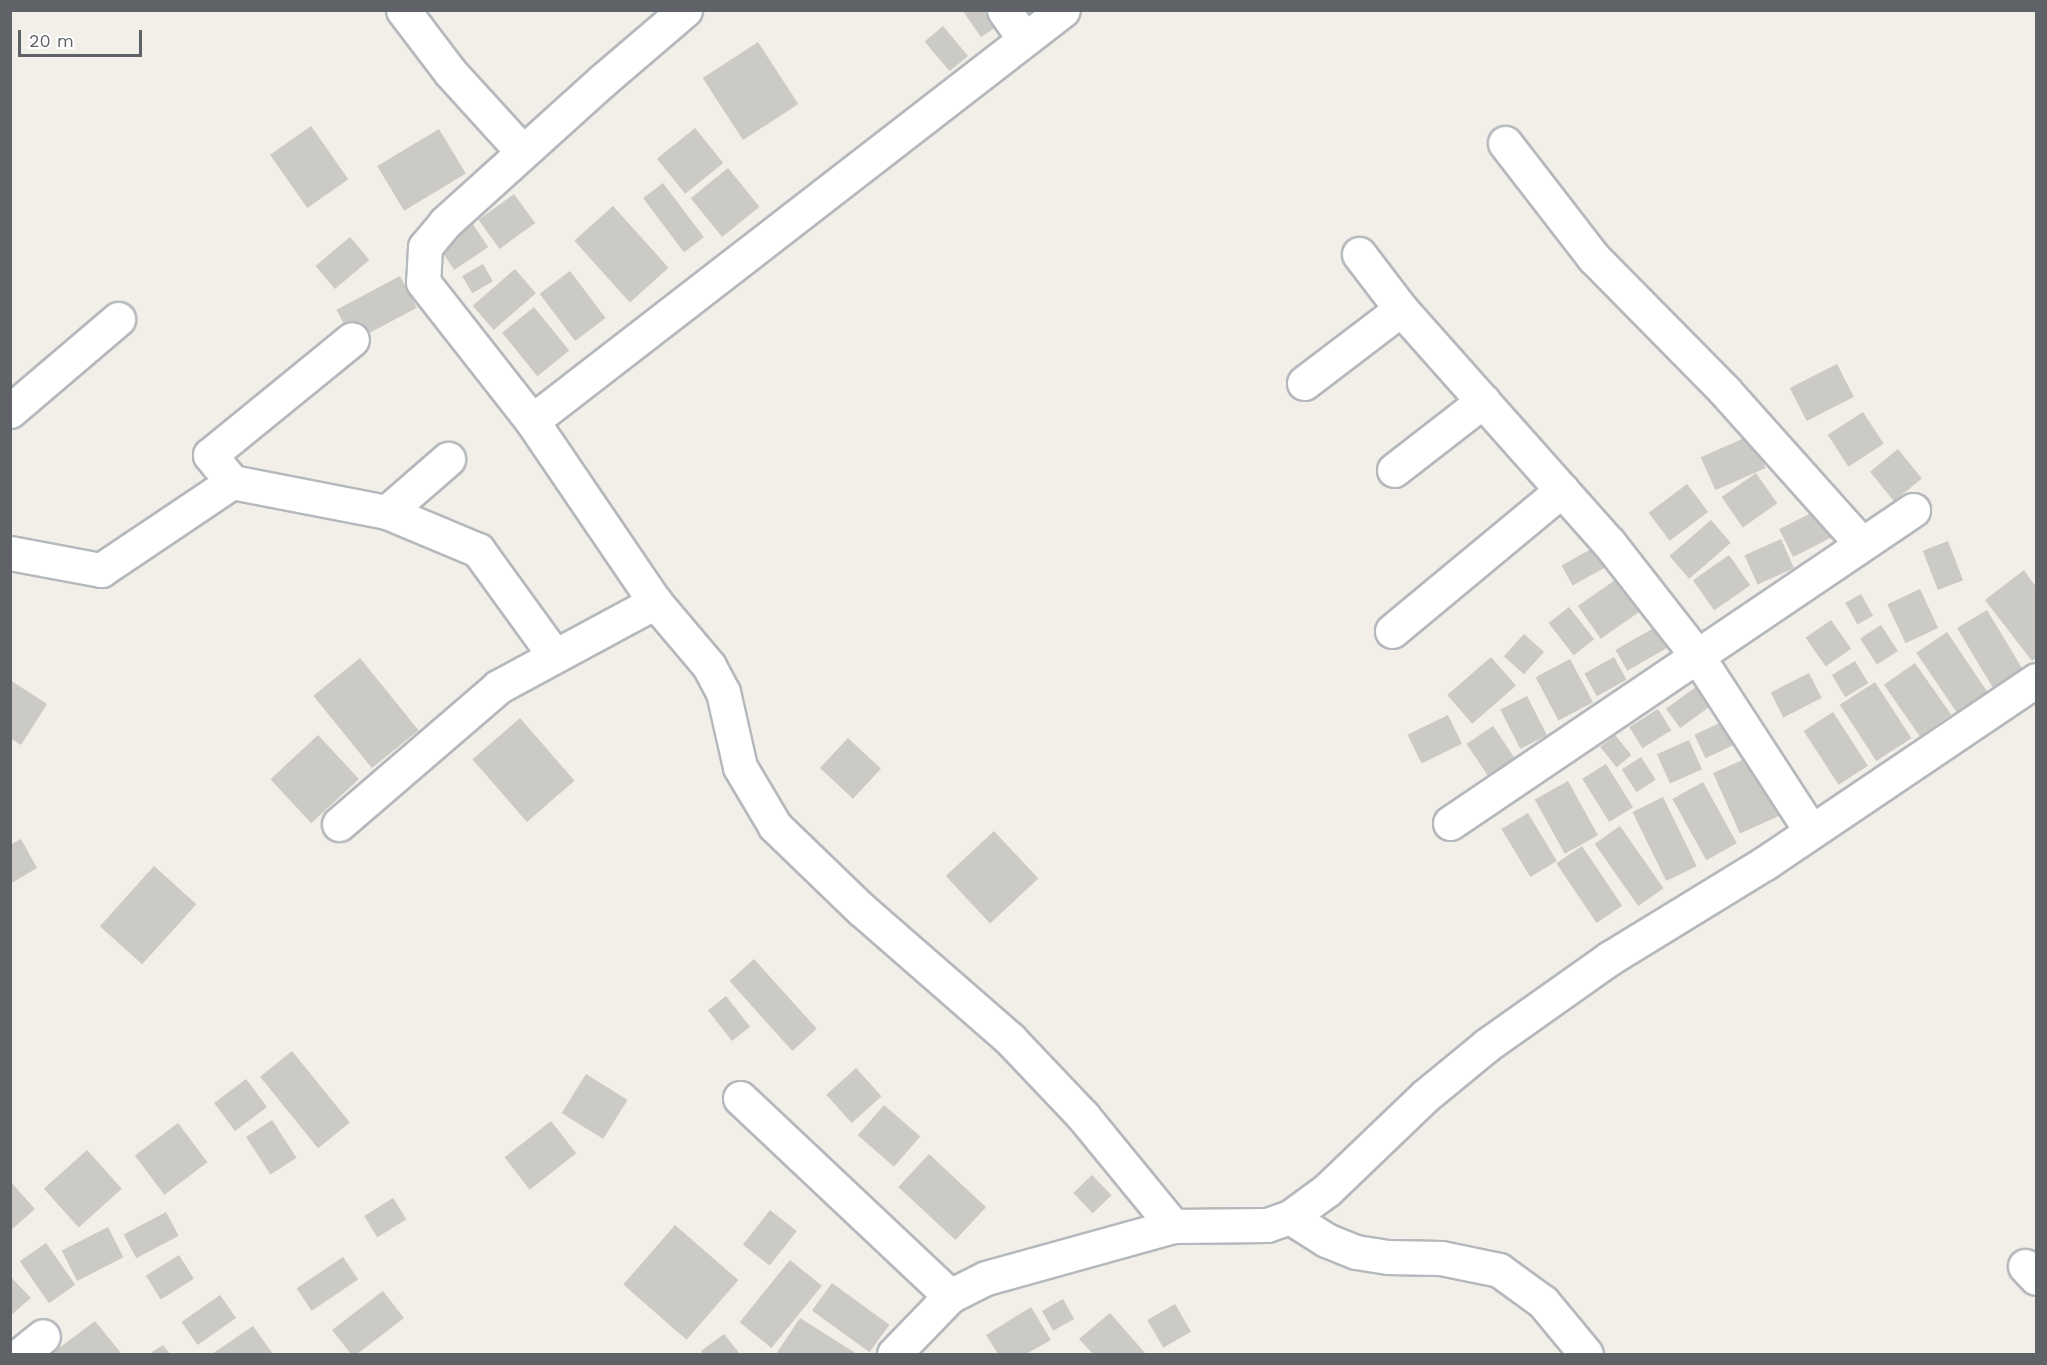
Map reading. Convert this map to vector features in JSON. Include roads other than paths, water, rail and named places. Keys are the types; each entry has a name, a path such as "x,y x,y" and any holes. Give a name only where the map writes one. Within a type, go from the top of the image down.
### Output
{"street":[{"path":"403,10 450,72 522,151"},
{"path":"685,10 522,151 445,223 425,247 421,265 423,282 433,299 532,421 655,602 709,666 723,692 740,767 775,826 861,909 1010,1039 1083,1116 1173,1226"},
{"path":"1004,10 1024,39"},
{"path":"532,421 1063,10"},
{"path":"1505,143 1594,258 1725,391 1861,543"},
{"path":"1359,254 1401,309 1562,490 1698,657 1811,831"},
{"path":"1304,383 1401,309"},
{"path":"10,411 118,320"},
{"path":"352,339 210,455 232,482 387,512 478,550 554,655"},
{"path":"1394,470 1483,401"},
{"path":"387,512 448,459"},
{"path":"10,553 101,570 232,482"},
{"path":"1392,631 1562,490"},
{"path":"1450,823 1569,740 1698,657 1861,543 1913,510"},
{"path":"339,824 498,687 655,602"},
{"path":"894,1354 950,1296 986,1278 1033,1263 1173,1226 1267,1225 1290,1217 1327,1190 1425,1096 1487,1045 1610,958 1811,831 2037,680"},
{"path":"740,1098 950,1296"},
{"path":"1290,1217 1326,1240 1356,1252 1441,1258 1499,1270 1543,1302 1586,1354"}]}
